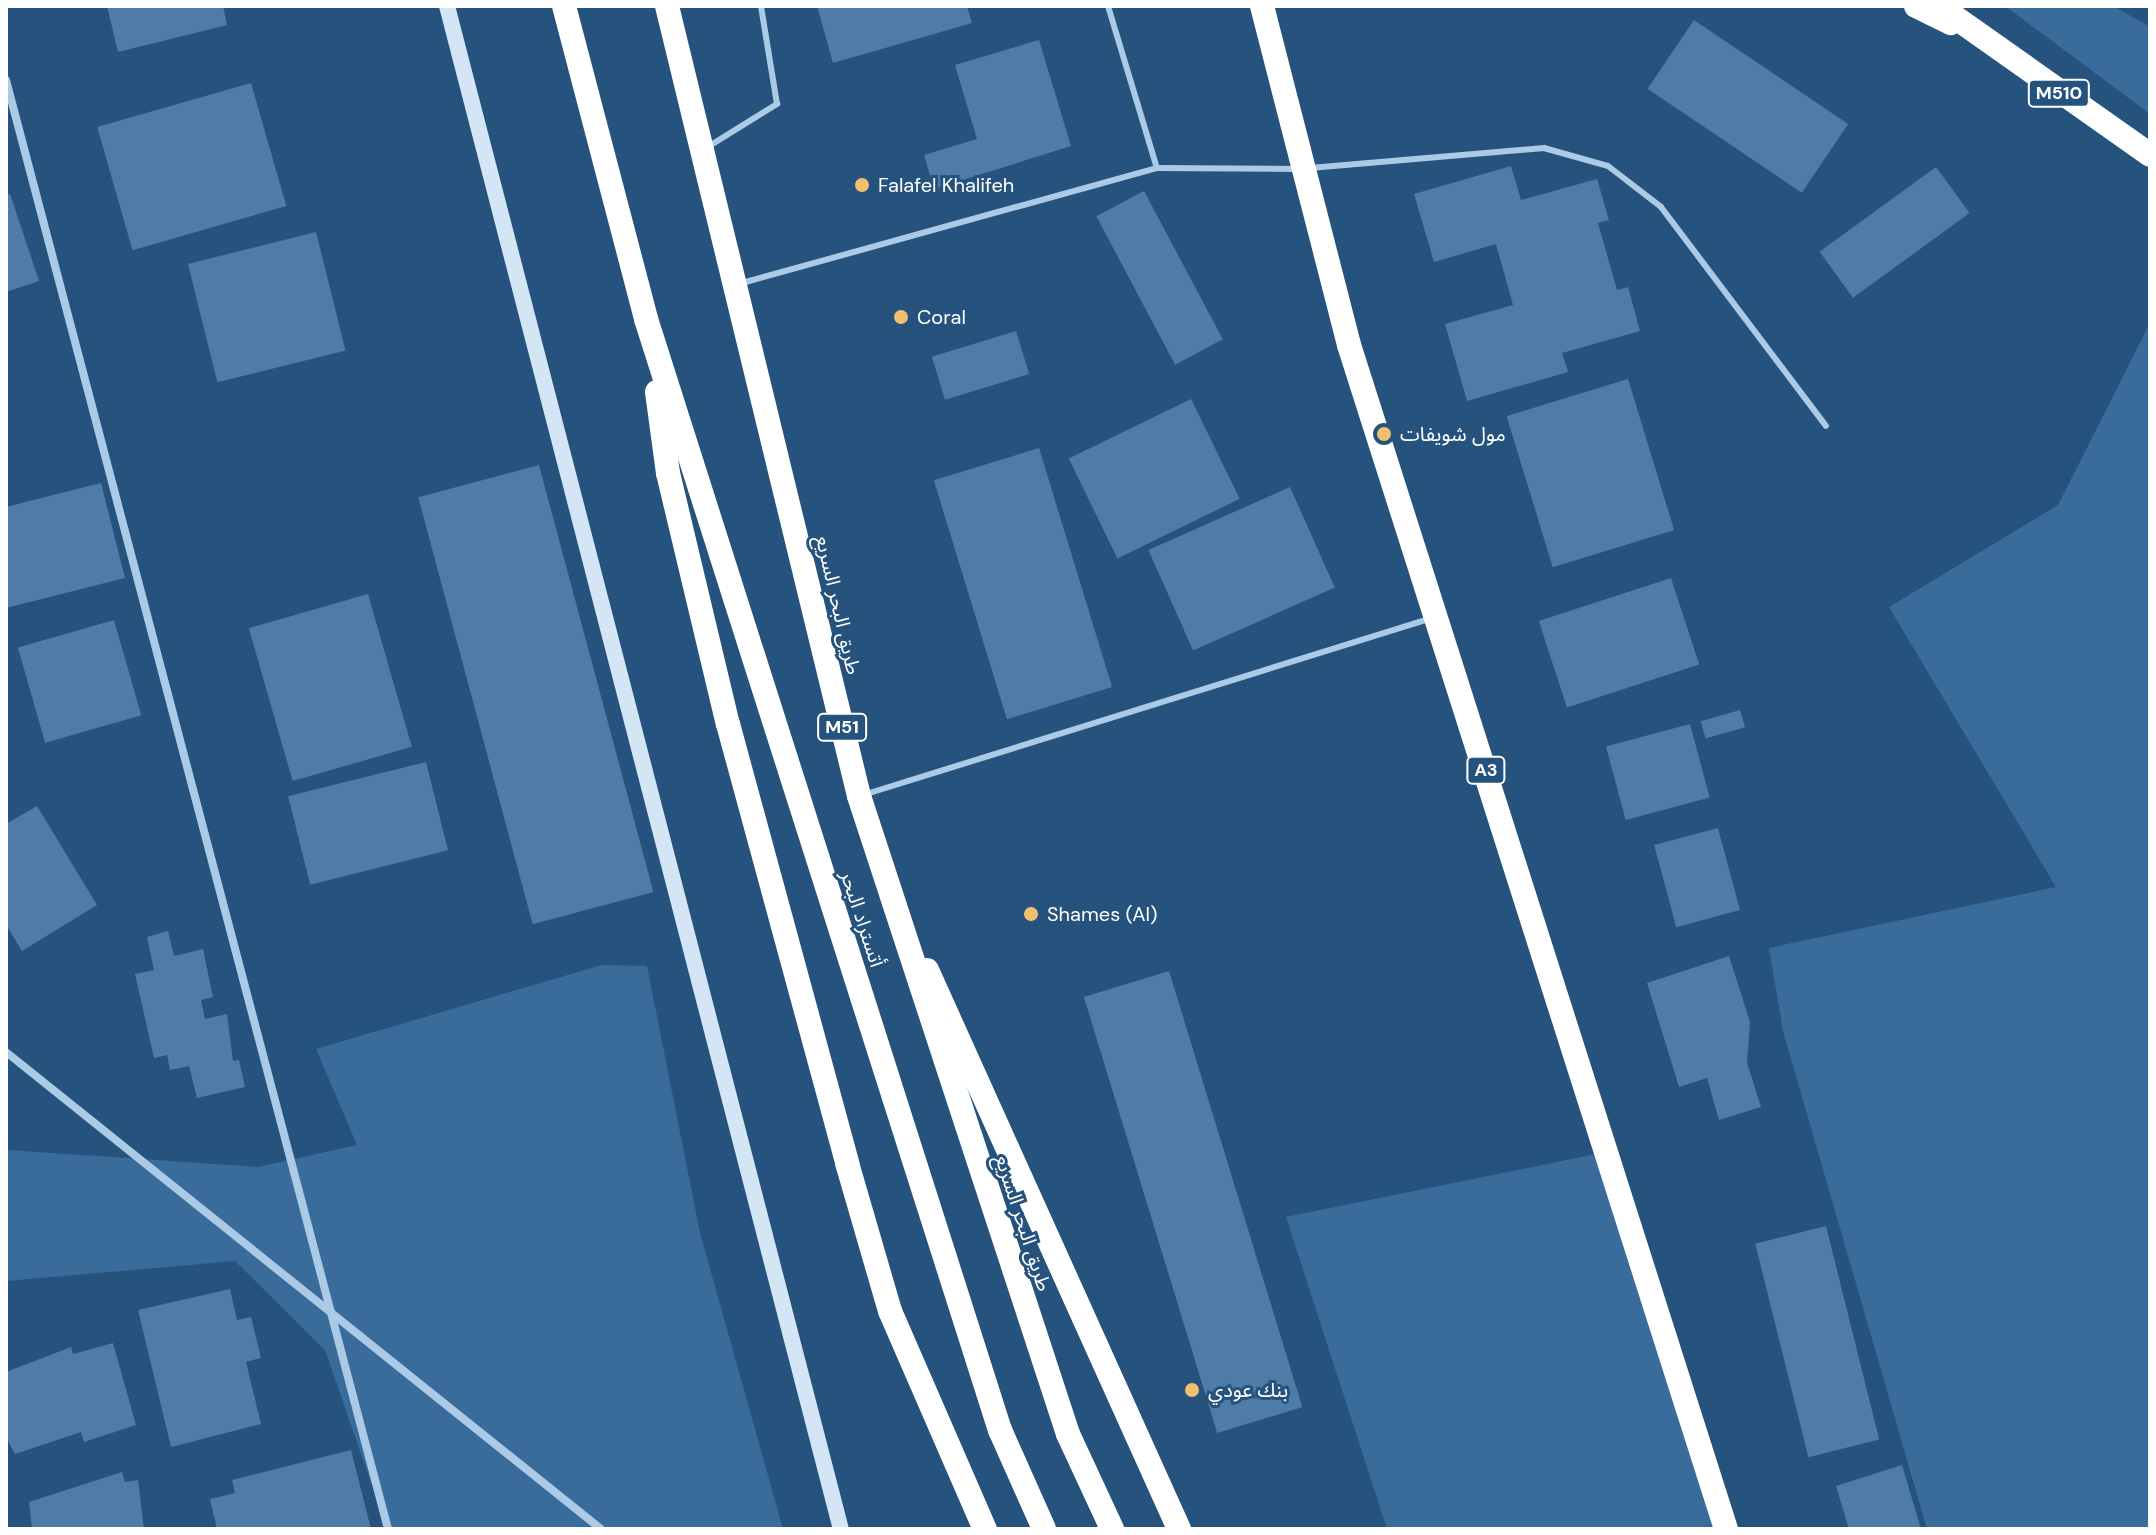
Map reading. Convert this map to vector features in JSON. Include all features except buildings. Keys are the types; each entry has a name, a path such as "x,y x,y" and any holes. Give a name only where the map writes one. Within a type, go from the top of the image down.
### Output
{"highway":[{"path":"564,6 646,319 668,473 851,1178 890,1311 985,1529"},
{"name":"A3","path":"1262,6 1300,169 1436,617 1726,1529"},
{"path":"1916,6 1967,31"},
{"path":"1939,6 1967,31"},
{"name":"طريق البحر السريع","path":"668,8 738,284 859,796 1068,1434 1112,1529"},
{"name":"M510","path":"1967,31 2150,155"},
{"name":"أتستراد البحر","path":"646,319 1000,1430 1044,1529"},
{"path":"898,922 969,1055 1179,1529"}],"street":[{"path":"447,6 841,1529"},
{"path":"6,80 388,1529"},
{"path":"6,1052 328,1304 601,1529"}],"lane":[{"path":"704,149 777,104 761,6"},
{"path":"1108,6 1157,168"},
{"path":"738,284 1157,168 1300,169 1544,148 1608,166 1661,207 1826,426"},
{"path":"859,796 1436,617"}],"shaded area":[{"path":"2005,6 2113,6 2150,27 2150,114"},
{"path":"2150,323 2150,1529 1927,1529 1783,1031 1769,948 2056,887 1889,607 2058,505"},
{"path":"602,965 647,966 700,1233 783,1529 387,1529 325,1350 235,1261 6,1281 7,1150 258,1167 357,1145 316,1049"},
{"path":"1601,1153 1728,1529 1387,1529 1286,1217"}],"place":[{"name":"Falafel Khalifeh","path":"862,185"},
{"name":"Coral","path":"901,317"},
{"name":"مول شويفات","path":"1384,434"},
{"name":"Shames (Al)","path":"1031,914"},
{"name":"بنك عودي","path":"1192,1390"}]}
